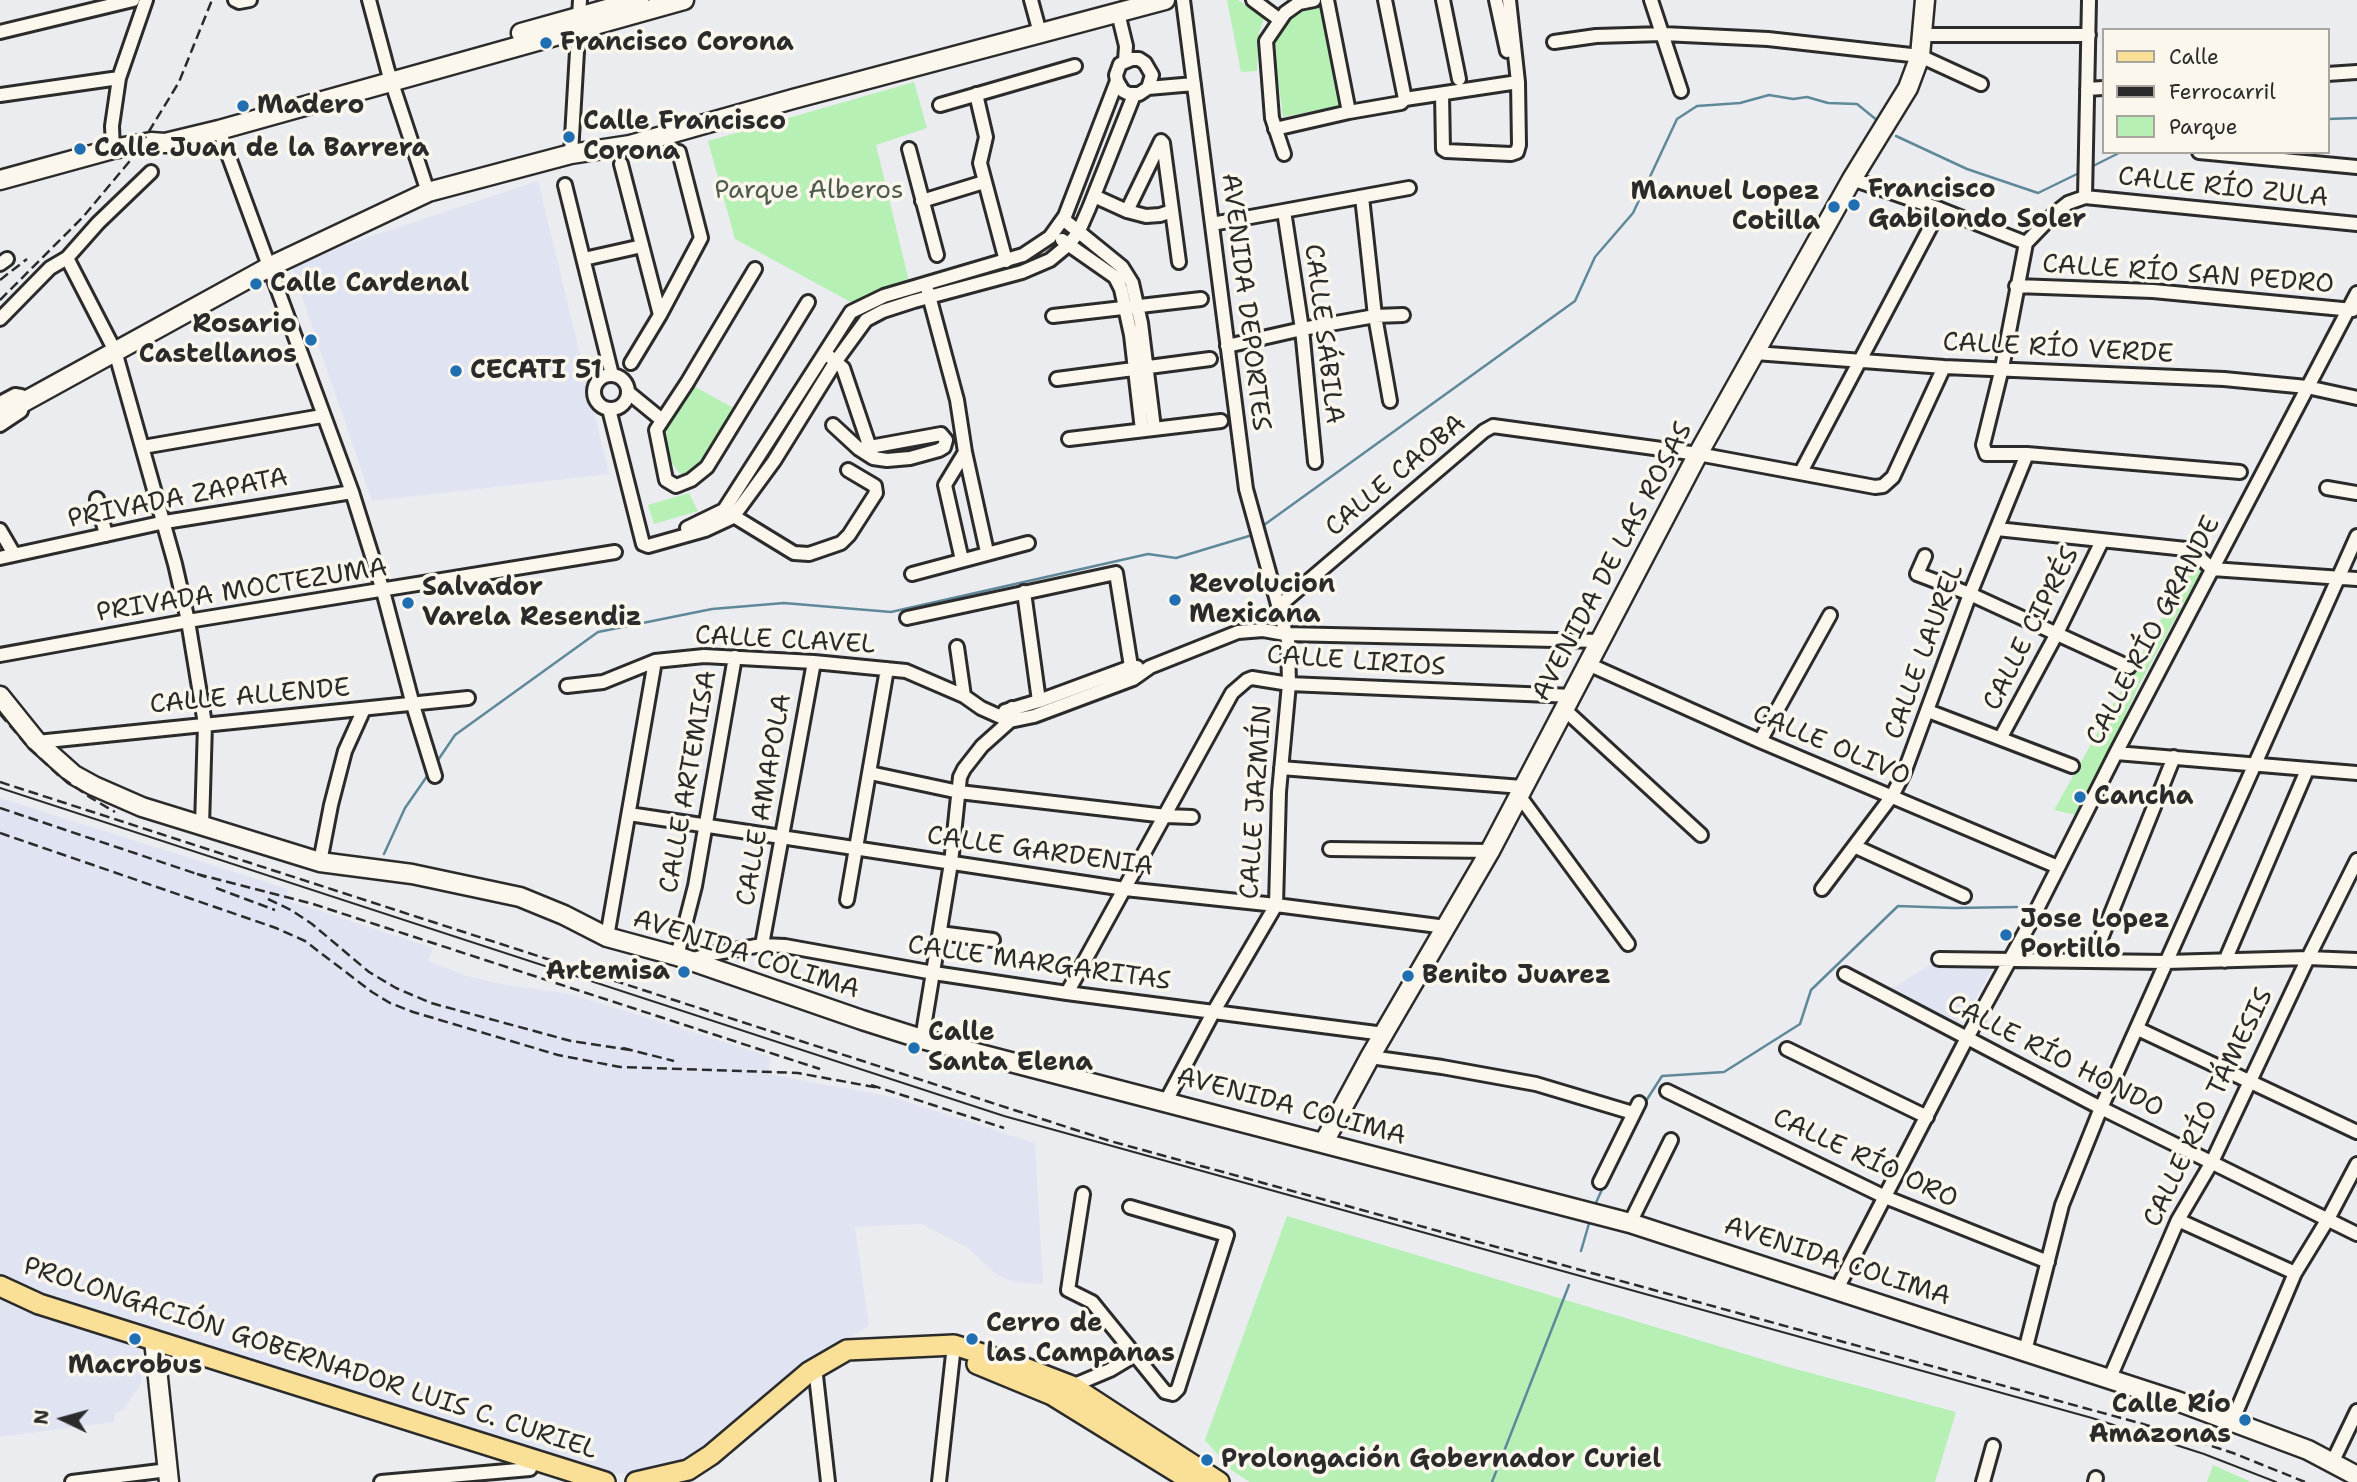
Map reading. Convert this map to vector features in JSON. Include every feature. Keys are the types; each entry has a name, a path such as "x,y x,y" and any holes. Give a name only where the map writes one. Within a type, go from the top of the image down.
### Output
{"main road":[{"name":"PROLONGACIÓN GOBERNADOR LUIS C. CURIEL","path":"0,1286 39,1304 154,1340 530,1470 605,1482"},
{"path":"636,1482 688,1470 711,1455 816,1367 847,1350 926,1345 953,1349 1072,1386 1219,1482"},
{"path":"953,1349 1052,1395 1192,1482"}],"street":[{"path":"0,32 133,0"},
{"path":"113,149 112,126 119,78 146,0"},
{"path":"235,0 250,0"},
{"path":"369,0 390,76 428,192"},
{"path":"0,180 113,149 151,142 164,143 219,130 579,15 639,0"},
{"path":"579,15 684,0"},
{"path":"1031,0 1040,33"},
{"path":"0,415 270,267 428,192 571,154 630,145 1165,0"},
{"name":"AVENIDA DEPORTES","path":"1183,0 1249,505 1279,606"},
{"path":"1252,0 1282,17"},
{"path":"1265,0 1282,17"},
{"path":"1284,153 1272,118 1266,41 1282,17 1299,3 1314,0"},
{"path":"1327,0 1349,112"},
{"path":"1385,0 1405,99"},
{"path":"1443,0 1459,79"},
{"path":"1496,0 1508,54 1515,60"},
{"path":"1442,94 1443,149 1517,152 1518,82 1509,0"},
{"path":"1651,0 1681,91"},
{"name":"AVENIDA DE LAS ROSAS","path":"1324,1142 1490,851 1698,454 1852,180 1908,88 1920,56 1925,0"},
{"path":"2089,0 2085,197 2061,208 2026,243 2002,368 1983,445 1986,454 2028,454 2240,471"},
{"path":"662,420 629,393 626,383 617,376 601,379 595,388 594,394 599,404 609,410 641,539 728,514 774,461 836,361 866,320 928,291 1023,255 1053,233 1063,219 1117,81 1117,70 1125,61 1126,46 1118,13"},
{"path":"571,154 579,15"},
{"path":"1554,42 1596,36 1663,34 1768,39 1920,56 1982,84"},
{"path":"1924,34 2089,35"},
{"path":"1125,61 1139,59 1145,63 1152,75 1148,88"},
{"path":"940,105 1075,66"},
{"path":"2329,74 2357,72"},
{"path":"151,142 163,134 390,76"},
{"path":"0,95 119,78"},
{"path":"1117,81 1123,91 1135,95"},
{"path":"1275,129 1401,103 1405,99 1518,82"},
{"path":"728,514 738,492 851,312 884,296 928,291 1022,272 1050,260 1078,233 1135,95 1148,88 1194,84"},
{"path":"2087,89 2102,88"},
{"path":"976,94 986,137 980,156 984,182 1006,261"},
{"path":"219,130 352,492 435,776"},
{"path":"1127,211 1161,141 1179,262"},
{"path":"909,149 937,256"},
{"path":"631,363 701,238 679,152"},
{"path":"2220,154 2357,167"},
{"path":"621,164 660,315"},
{"path":"0,319 50,268 67,257 151,172"},
{"path":"1852,180 1940,209 2026,243"},
{"path":"922,201 984,182"},
{"path":"565,185 612,375"},
{"path":"1212,224 1409,188"},
{"path":"1094,196 1127,211 1146,216 1171,211"},
{"path":"1362,197 1376,316 1390,401"},
{"name":"CALLE RÍO ZULA","path":"2085,197 2357,224"},
{"path":"1801,472 1940,209"},
{"name":"CALLE SÁBILA","path":"1284,211 1302,329 1315,462"},
{"path":"1063,219 1122,267 1132,283 1131,306 1148,429"},
{"path":"1053,233 1115,277 1131,306"},
{"path":"584,260 642,246"},
{"path":"67,257 115,351 165,522 188,621 205,724 201,826"},
{"path":"755,269 656,430 666,480 676,486 691,480 707,467 808,302"},
{"name":"CALLE RÍO SAN PEDRO","path":"2017,286 2153,291 2353,309"},
{"path":"928,291 955,388 965,452 987,552"},
{"name":"CALLE RÍO GRANDE","path":"1837,1289 2307,387 2353,309 2357,293"},
{"path":"1054,316 1201,299"},
{"path":"1227,346 1302,329 1403,314"},
{"path":"824,352 843,368 867,451"},
{"name":"CALLE RÍO VERDE","path":"1755,353 1944,367 2224,379 2307,387 2357,398"},
{"path":"1057,379 1210,359"},
{"name":"CALLE CAOBA","path":"1279,606 1493,426 1698,454 1875,487 1889,483 1944,367"},
{"path":"609,410 620,407 629,393"},
{"path":"0,403 18,395 23,402 21,411 0,425"},
{"path":"142,447 323,416"},
{"path":"1069,439 1221,421"},
{"path":"833,425 867,451 887,460 910,458 939,450 944,447 946,440 941,434 867,451"},
{"path":"962,560 945,485 965,452"},
{"name":"CALLE LAUREL","path":"1822,889 1892,796 1914,750 1970,594 2028,454"},
{"path":"728,514 794,553 809,554 841,543 876,493 875,486 848,470"},
{"path":"2327,488 2357,494"},
{"name":"PRIVADA ZAPATA","path":"0,558 165,522 352,492"},
{"path":"97,499 106,535"},
{"path":"1997,529 2186,549 2194,552 2213,569 2357,579"},
{"path":"0,530 14,554"},
{"path":"2025,1351 2062,1205 2101,1108 2357,536"},
{"name":"CALLE CIPRÉS","path":"2001,737 2056,635 2102,541"},
{"path":"912,574 1028,542"},
{"name":"PRIVADA MOCTEZUMA","path":"0,655 188,621 615,552"},
{"path":"1925,556 1917,574 1970,594 2129,667"},
{"path":"907,618 1116,573 1132,673"},
{"path":"1024,592 1038,701"},
{"name":"CALLE JAZMÍN","path":"1166,1101 1214,1011 1276,905 1281,768 1289,684 1288,641 1279,606"},
{"path":"1760,741 1830,615"},
{"path":"922,1039 964,769 1011,714 1038,701 1150,667 1238,632 1263,630 1286,634 1601,641"},
{"path":"957,647 964,696"},
{"name":"CALLE CLAVEL","path":"567,687 603,682 655,661 704,656 735,657 887,669 917,675 964,696 995,715 1011,714"},
{"name":"CALLE ARTEMISA","path":"683,958 735,657"},
{"path":"607,937 655,661"},
{"name":"CALLE AMAPOLA","path":"762,945 814,662"},
{"name":"CALLE OLIVO","path":"1588,664 1760,741 2058,867"},
{"path":"847,900 887,669"},
{"path":"1011,714 1034,716 1132,673"},
{"name":"CALLE LIRIOS","path":"1067,993 1232,694 1243,683 1252,678 1289,684 1569,703"},
{"name":"AVENIDA COLIMA","path":"0,696 37,742 74,775 142,807 320,862 412,874 520,897 607,937 683,958 922,1039 1630,1223 2177,1401 2308,1450 2357,1476"},
{"name":"CALLE ALLENDE","path":"37,742 468,698"},
{"path":"1569,703 1701,835"},
{"path":"320,862 345,751 364,709"},
{"path":"1928,710 2071,766"},
{"path":"2116,753 2357,773"},
{"path":"2092,961 2174,757"},
{"path":"1281,768 1520,790 1628,944"},
{"path":"2225,961 2307,770"},
{"path":"870,773 959,792 1192,817"},
{"name":"CALLE GARDENIA","path":"628,814 1125,889 1446,927"},
{"path":"1856,847 1964,896"},
{"path":"1330,849 1490,851"},
{"name":"CALLE RÍO TÁMESIS","path":"2109,1380 2178,1220 2212,1162 2357,860"},
{"path":"940,933 993,940"},
{"name":"CALLE MARGARITAS","path":"683,958 762,945 785,946 1067,993 1384,1034"},
{"path":"1939,958 2166,962 2308,958 2357,960"},
{"name":"CALLE RÍO HONDO","path":"1845,974 2101,1108 2357,1234"},
{"path":"2138,1029 2357,1132"},
{"path":"1787,1049 1927,1117"},
{"path":"1370,1058 1442,1067 1536,1084 1636,1108 1600,1182"},
{"name":"CALLE RÍO ORO","path":"1667,1091 1885,1197 2048,1262"},
{"path":"1630,1223 1671,1140"},
{"path":"2232,1422 2295,1273 2357,1164"},
{"path":"1083,1194 1068,1290 1092,1302 1165,1392 1173,1394 1178,1389 1227,1235 1130,1208"},
{"path":"2178,1220 2295,1273"},
{"path":"72,1482 169,1476 154,1340"},
{"path":"939,1482 953,1349"},
{"path":"1072,1386 1110,1370 1135,1355"},
{"path":"816,1367 828,1482"},
{"path":"2332,1463 2357,1411"},
{"path":"1983,1482 1993,1446"},
{"path":"381,1482 530,1470"}],"shaded area":[{"name":"CECATI 51","path":"538,181 609,474 372,501 292,268 345,245"},
{"path":"0,798 288,889 286,900 433,948 428,961 467,976 564,993 603,1004 771,1057 768,1074 892,1097 1035,1143 1043,1284 1014,1282 997,1275 968,1248 922,1224 855,1227 869,1326 803,1364 686,1460 638,1474 602,1473 17,1285 0,1275"},
{"path":"1995,963 1962,1024 1891,989 1930,965"},
{"path":"0,1291 138,1339 141,1384 123,1410 115,1413 114,1422 0,1437"}],"green space":[{"path":"1227,0 1238,0 1264,18 1259,33 1257,71 1241,72"},
{"path":"1325,5 1343,105 1283,117 1273,43 1288,16"},
{"name":"Parque Alberos","path":"914,82 927,128 876,145 909,281 856,305 735,239 708,141"},
{"path":"690,384 737,410 703,465 687,476 679,473 672,463 663,428"},
{"path":"689,493 698,511 654,524 648,505"},
{"path":"2194,561 2202,570 2139,685 2078,814 2054,810"},
{"path":"1287,1216 1788,1367 1956,1412 1935,1482 1250,1482 1231,1470 1205,1440"},
{"path":"2213,1465 2251,1482 2207,1482"}],"waterway":[{"path":"1264,525 1575,301 1595,257 1633,213 1677,119 1697,106 1740,103 1769,95 1857,104 1878,121"},
{"path":"2329,119 2357,118"},
{"path":"1896,136 1967,169 2038,193 2077,174"},
{"path":"2093,166 2117,154"},
{"path":"436,763 455,735 598,632 712,609 784,603 891,612 1148,554 1176,558 1249,536"},
{"path":"384,854 405,808 430,772"},
{"path":"1644,1104 1662,1076 1724,1072 1800,1024 1811,990 1898,906 2017,907"},
{"path":"1594,1207 1604,1185"},
{"path":"1581,1251 1590,1220"},
{"path":"1492,1482 1569,1285"}],"tram line":[{"path":"0,788 1004,1116 2092,1418 2204,1454 2276,1482"}],"railway":[{"path":"0,300 83,217 134,156 179,82 212,0"},
{"path":"0,280 27,259"},
{"path":"0,714 28,747 58,775 115,812"},
{"path":"0,782 1110,1141 2143,1424 2233,1453 2305,1482"},
{"path":"0,808 206,877"},
{"path":"0,833 276,928 305,941 390,1003 558,1055 620,1067 798,1073 879,1088"},
{"path":"197,874 313,904 820,1069"},
{"path":"216,888 275,910"},
{"path":"268,899 312,924 369,972 396,988 431,1003 571,1041 630,1050"},
{"path":"623,1048 674,1061"},
{"path":"871,1085 1004,1128"}],"place":[{"name":"Francisco Corona","path":"546,43"},
{"name":"Madero","path":"243,106"},
{"name":"Calle Francisco Corona","path":"569,137"},
{"name":"Calle Juan de la Barrera","path":"80,149"},
{"name":"Francisco Gabilondo Soler","path":"1854,205"},
{"name":"Manuel Lopez Cotilla","path":"1834,207"},
{"name":"Calle Cardenal","path":"256,284"},
{"name":"Rosario Castellanos","path":"311,340"},
{"name":"CECATI 51","path":"456,371"},
{"name":"Revolucion Mexicana","path":"1175,600"},
{"name":"Salvador Varela Resendiz","path":"408,603"},
{"name":"Cancha","path":"2080,797"},
{"name":"Jose Lopez Portillo","path":"2006,935"},
{"name":"Artemisa","path":"684,972"},
{"name":"Benito Juarez","path":"1408,976"},
{"name":"Calle Santa Elena","path":"914,1048"},
{"name":"Macrobus","path":"135,1339"},
{"name":"Cerro de las Campanas","path":"972,1339"},
{"name":"Calle Río Amazonas","path":"2245,1420"},
{"name":"Prolongación Gobernador Curiel","path":"1207,1460"}]}
